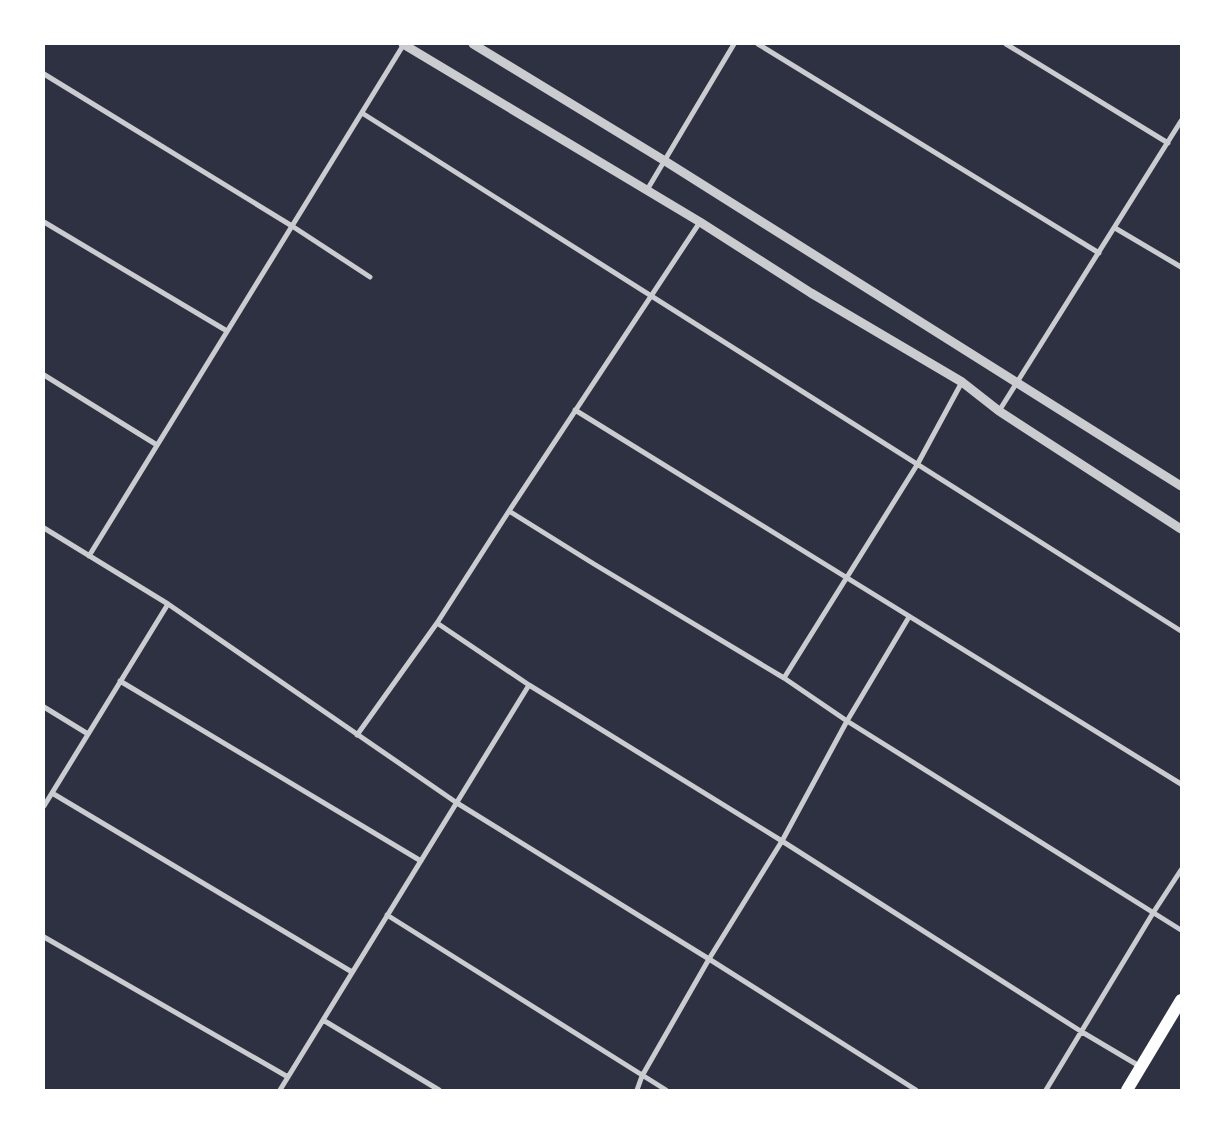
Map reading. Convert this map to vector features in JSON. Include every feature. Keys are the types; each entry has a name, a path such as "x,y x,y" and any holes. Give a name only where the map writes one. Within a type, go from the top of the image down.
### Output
{"main road":[{"path":"1127,1090 1181,1000"}],"street":[{"path":"89,556 403,44 700,222 811,293 962,382 999,411 1181,529"},
{"path":"473,44 665,161 1181,486"},
{"path":"647,190 734,44"},
{"path":"758,44 1099,253"},
{"path":"1006,44 1168,143"},
{"path":"44,74 292,226 370,277"},
{"path":"362,113 1181,631"},
{"path":"999,411 1181,122"},
{"path":"44,222 227,331"},
{"path":"356,735 437,624 575,410 700,222"},
{"path":"1115,228 1181,267"},
{"path":"44,375 157,446"},
{"path":"784,678 917,465 962,382"},
{"path":"575,410 1181,784"},
{"path":"509,511 784,678 848,721 1181,930"},
{"path":"44,528 168,604 457,803 710,959 916,1090"},
{"path":"44,806 168,604"},
{"path":"637,1090 642,1076 782,841 908,617"},
{"path":"437,624 529,685 782,841 1082,1032 1141,1067"},
{"path":"120,681 421,861"},
{"path":"280,1090 529,685"},
{"path":"44,707 88,734"},
{"path":"52,793 352,972"},
{"path":"1046,1090 1181,870"},
{"path":"387,915 666,1090"},
{"path":"44,937 288,1077"},
{"path":"323,1020 439,1090"}]}
